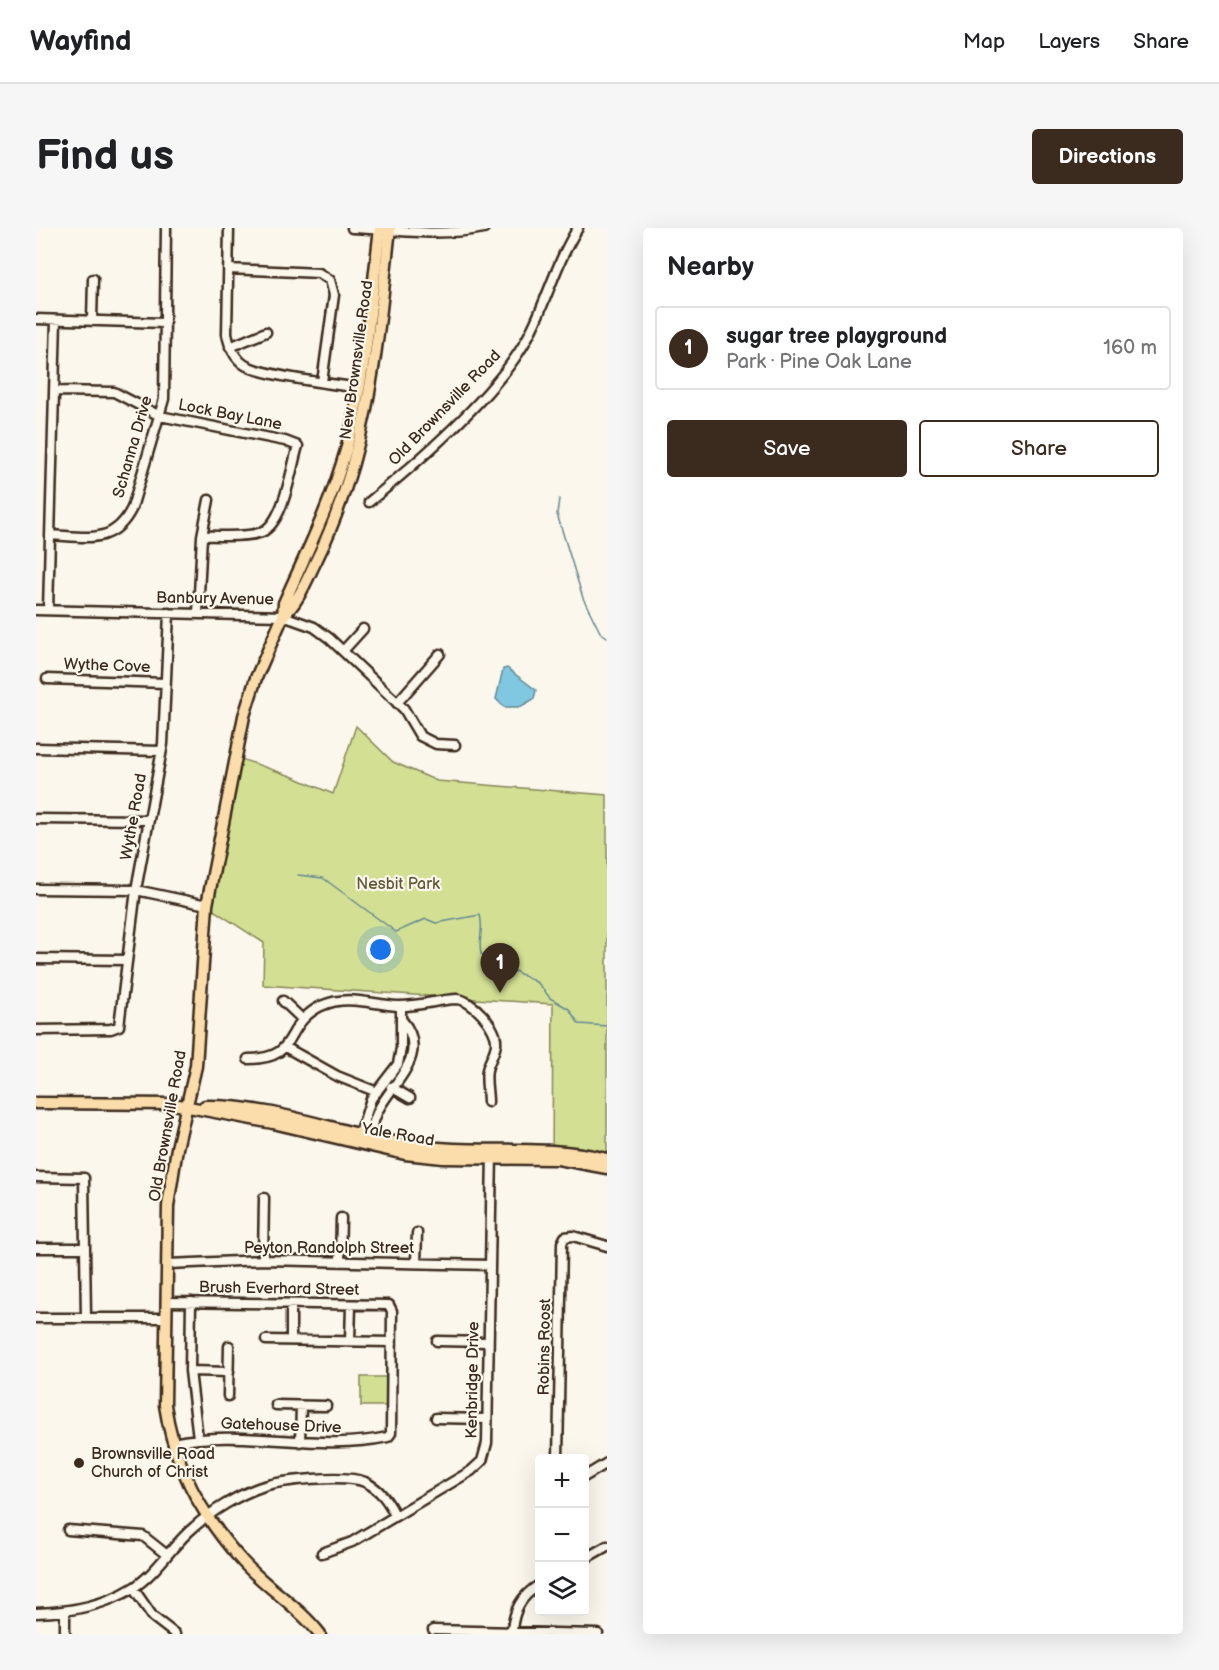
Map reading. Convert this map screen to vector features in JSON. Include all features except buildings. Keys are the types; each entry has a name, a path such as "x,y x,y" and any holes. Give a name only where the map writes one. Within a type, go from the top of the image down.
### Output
{"main road":[{"name":"New Brownsville Road","path":"283,616 284,603 324,514 337,479 359,388 385,229"},
{"name":"New Brownsville Road","path":"283,616 294,606 327,538 347,489 356,459 367,408 385,229"},
{"name":"Old Brownsville Road","path":"283,616 256,678 244,716 207,905 196,1065 170,1182 165,1405 173,1443 185,1478 208,1517 244,1563 283,1596 320,1634"},
{"name":"Yale Road","path":"36,1103 155,1103 187,1106 363,1140 423,1156 556,1150 607,1159"},
{"name":"Yale Road","path":"492,1153 607,1168"}],"street":[{"name":"Schanna Drive","path":"51,535 93,537 112,533 124,524 132,508 160,417 165,391 166,228"},
{"path":"229,228 227,334 230,347 239,361 256,369 359,388"},
{"path":"352,228 446,233 484,228"},
{"name":"Old Brownsville Road","path":"369,502 420,459 497,381 519,352 578,228"},
{"path":"228,269 319,273 330,280 334,295 322,382"},
{"path":"92,321 93,279"},
{"path":"36,319 164,323"},
{"path":"48,610 56,320"},
{"path":"230,347 266,332"},
{"name":"Lock Bay Lane","path":"55,391 114,392 160,417 285,441 297,446 281,508 272,525 259,533 202,536"},
{"path":"198,613 202,536 209,500"},
{"name":"Banbury Avenue","path":"36,610 283,616 316,628 343,651 404,709 420,736 436,744 455,745"},
{"name":"Wythe Road","path":"36,1030 111,1029 119,1026 124,1005 136,890 161,751 169,613"},
{"path":"343,651 363,629"},
{"path":"397,703 440,654"},
{"name":"Wythe Cove","path":"47,679 165,683"},
{"path":"36,748 161,751"},
{"path":"36,819 148,820"},
{"path":"36,889 136,890 207,905"},
{"path":"36,959 127,960"},
{"path":"248,1059 271,1058 285,1047 302,1019 320,1007 346,999 401,1006 459,999 476,1009 490,1026 496,1041 486,1072 488,1102"},
{"path":"284,1001 302,1019"},
{"path":"363,1140 367,1109 398,1064 401,1006"},
{"path":"363,1140 378,1111 405,1074 411,1058 409,1028 402,1020"},
{"path":"285,1047 337,1076 377,1092"},
{"path":"385,1083 410,1098"},
{"name":"Kenbridge Drive","path":"322,1552 339,1549 475,1467 486,1449 492,1153"},
{"path":"36,1177 84,1178 86,1318"},
{"path":"263,1260 264,1198"},
{"path":"340,1262 341,1218"},
{"path":"416,1263 417,1233"},
{"name":"Robins Roost","path":"558,1454 562,1246 565,1237 579,1237 607,1246"},
{"path":"36,1248 85,1248"},
{"name":"Peyton Randolph Street","path":"168,1264 263,1260 490,1264"},
{"name":"Brush Everhard Street","path":"166,1302 392,1307 391,1342"},
{"path":"191,1302 190,1371 198,1438"},
{"path":"291,1304 291,1340"},
{"path":"350,1341 351,1305"},
{"path":"36,1318 166,1318"},
{"path":"266,1340 391,1342"},
{"path":"437,1341 488,1342"},
{"name":"Gatehouse Drive","path":"173,1443 198,1438 358,1442 388,1437 391,1432 391,1342"},
{"path":"228,1396 229,1346"},
{"path":"190,1371 229,1372"},
{"path":"276,1405 326,1406"},
{"path":"300,1442 301,1406"},
{"path":"436,1418 487,1419"},
{"path":"589,1474 607,1463"},
{"path":"36,1613 65,1612 95,1605 133,1588 193,1527 260,1483 333,1478 354,1479 377,1490 395,1515"},
{"path":"68,1530 138,1535 149,1539 167,1555"},
{"path":"589,1557 607,1546"},
{"path":"133,1588 153,1617 175,1634"},
{"path":"512,1630 513,1612 529,1591 535,1588"},
{"path":"64,1634 65,1612"},
{"path":"433,1630 512,1630 598,1634"}],"green space":[{"name":"Nesbit Park","path":"356,726 393,762 437,781 607,795 607,1170 552,1161 553,1004 263,985 264,943 207,906 235,757 291,776 333,794"},
{"path":"361,1377 387,1377 387,1406 361,1406"}],"water":[{"path":"507,668 536,690 534,699 520,707 504,707 496,699 503,669"}],"waterway":[{"path":"559,499 557,514 583,598 600,632 607,637"},
{"path":"298,875 323,878 396,932 426,919 436,923 480,915 481,954 538,983 550,998 569,1009 579,1024 607,1026"}],"place":[{"name":"sugar tree playground","path":"500,993"},
{"name":"Brownsville Road Church of Christ","path":"79,1463"}]}
